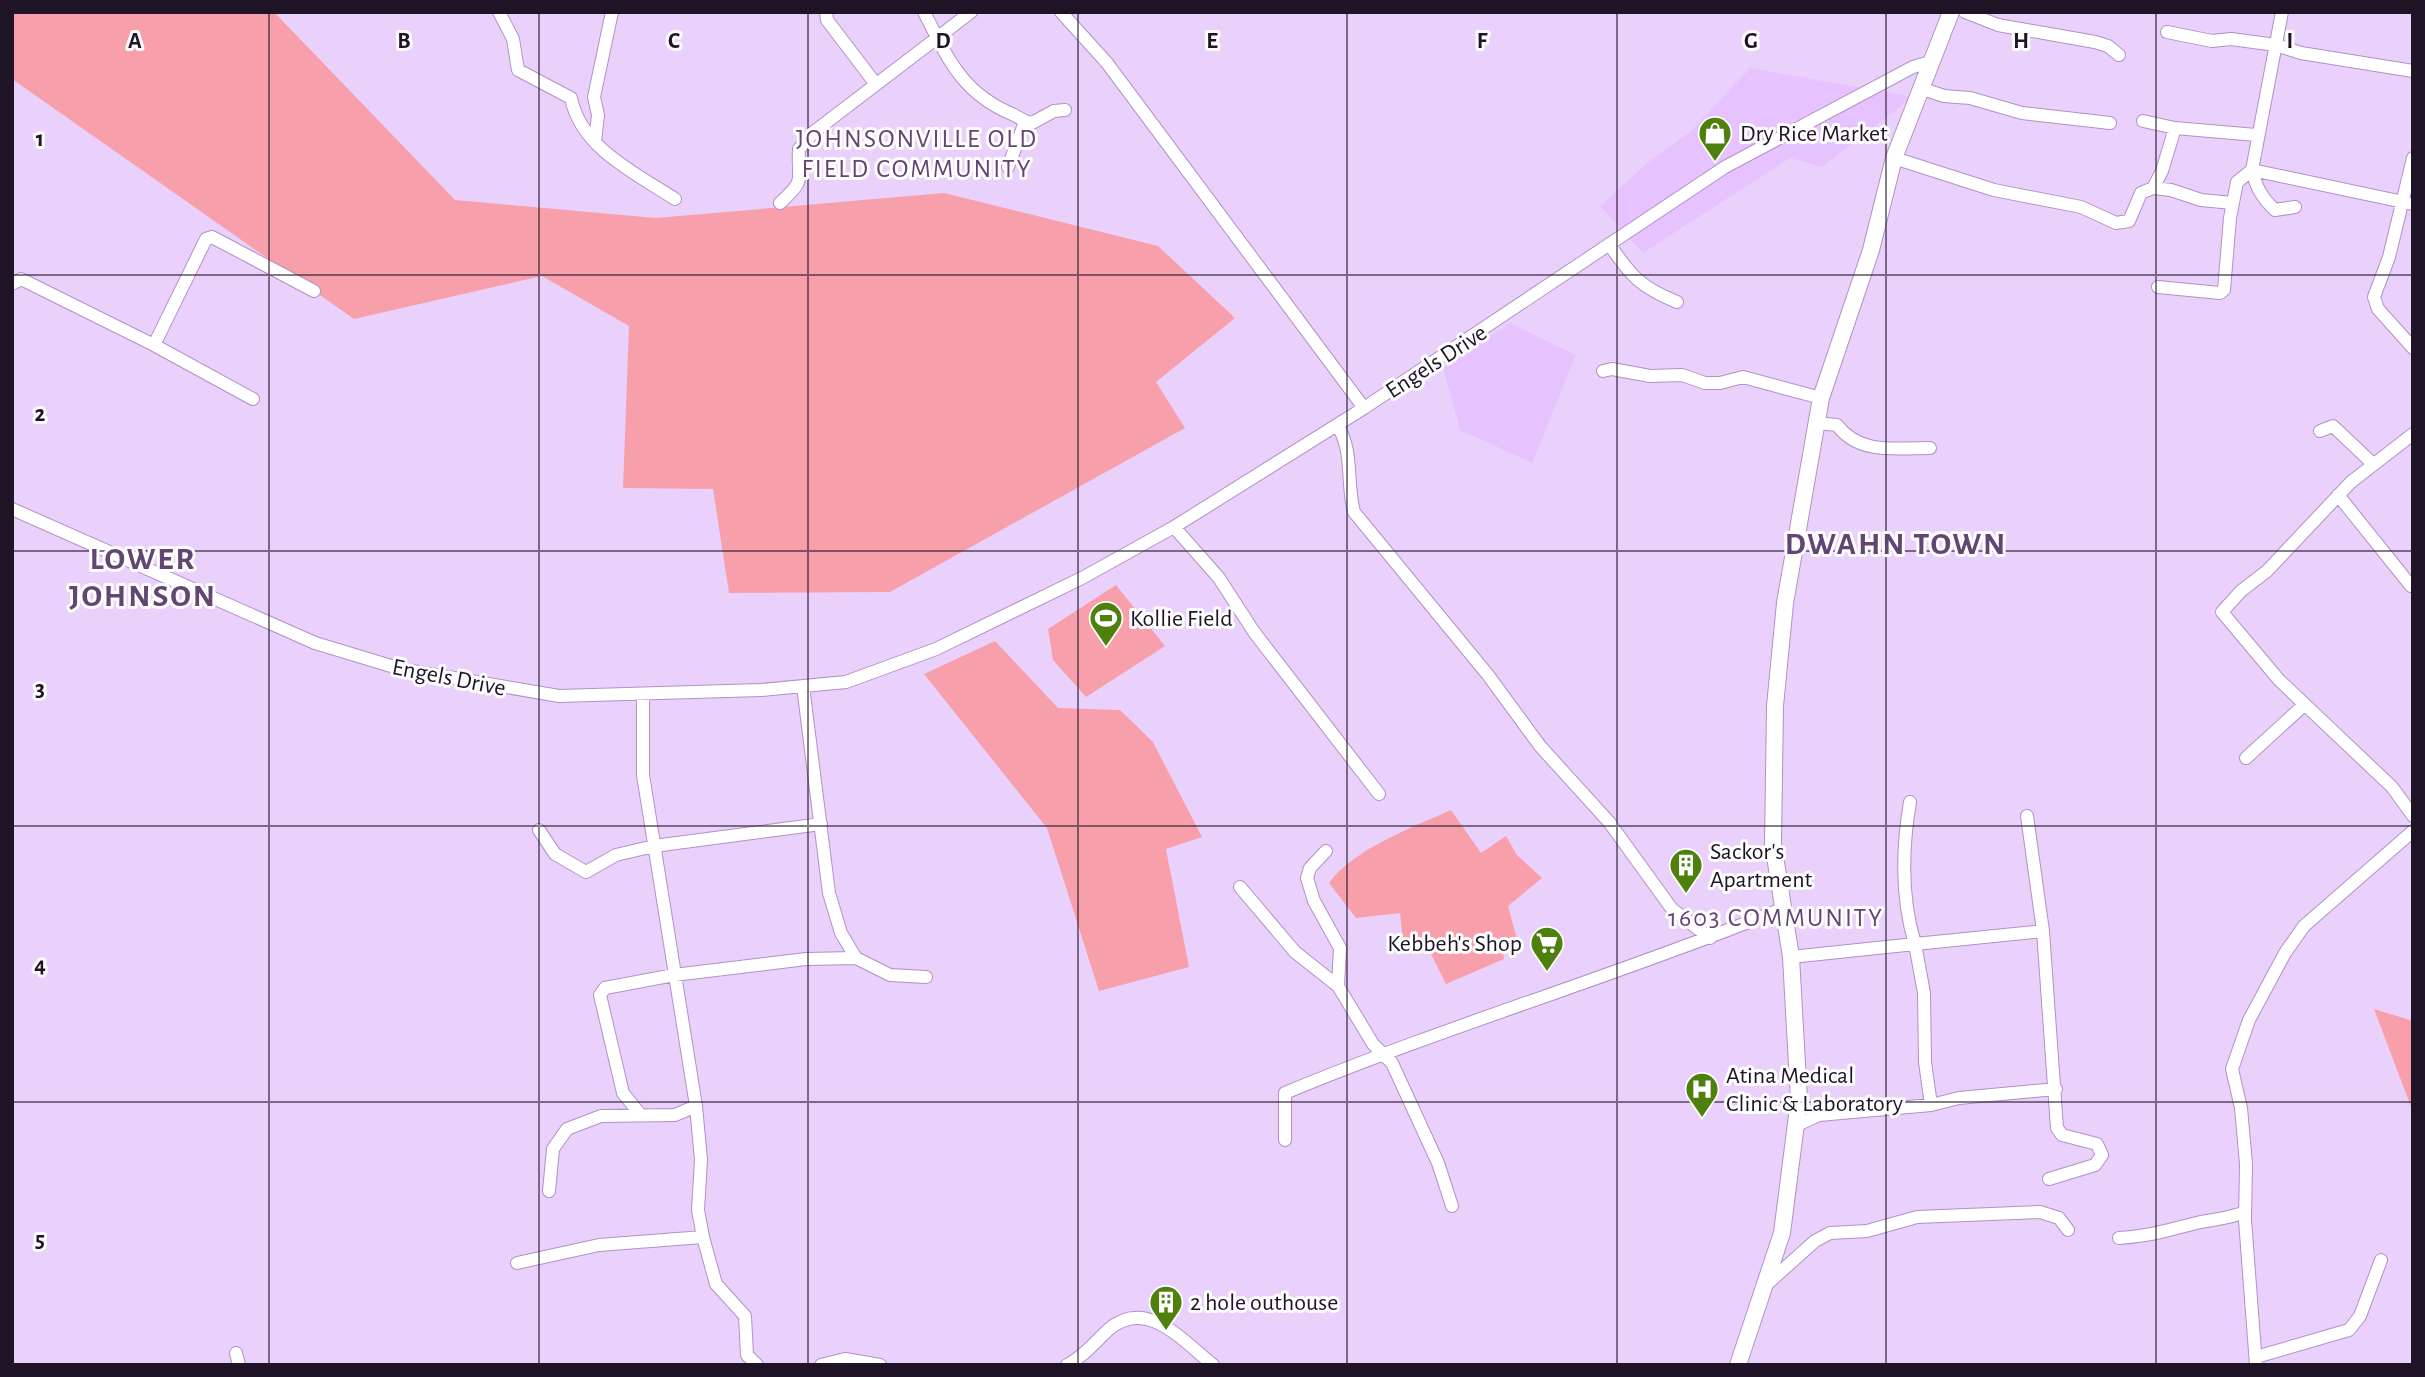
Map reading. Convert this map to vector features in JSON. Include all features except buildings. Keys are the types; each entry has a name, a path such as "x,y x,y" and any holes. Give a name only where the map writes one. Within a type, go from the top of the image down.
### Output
{"main road":[{"path":"1738,1365 1782,1233 1798,1100 1791,957 1773,844 1775,706 1785,603 1822,398 1871,250 1894,158 1951,12"}],"street":[{"path":"499,12 513,39 517,70 571,98 575,117 595,142 615,159 675,199"},
{"path":"595,142 598,115 594,97 612,12"},
{"path":"826,12 827,20 875,83"},
{"path":"924,12 954,70 978,96 999,111 1032,123 1054,111 1065,110"},
{"path":"780,203 798,187 801,179 799,149 815,131 971,12"},
{"path":"1061,12 1107,63 1364,408"},
{"path":"1965,12 1998,25 2095,42 2108,46 2119,55"},
{"path":"2282,12 2256,135 2252,170 2260,195 2268,204 2276,210 2295,207"},
{"path":"2167,32 2211,41 2231,39 2276,45 2301,53 2413,71"},
{"name":"Engels Drive","path":"12,509 235,611 345,653 401,669 546,695 605,697 803,687 846,682 936,649 1082,578 1174,527 1364,408 1725,167 1930,62"},
{"path":"1920,88 1944,96 1970,97 2022,113 2110,123"},
{"path":"2143,121 2175,128 2256,135"},
{"path":"1008,167 1025,122"},
{"path":"2153,188 2162,172 2175,128"},
{"path":"1894,158 1994,190 2081,207 2116,223 2129,221 2141,193 2153,188 2233,203"},
{"path":"2413,158 2407,204 2374,297 2378,309 2413,348"},
{"path":"2158,287 2220,293 2224,290 2237,182 2252,170"},
{"path":"2252,170 2407,204"},
{"path":"154,345 206,239 212,237 314,291"},
{"path":"1609,244 1632,278 1649,291 1677,302"},
{"path":"15,279 154,345 253,399"},
{"path":"1603,371 1612,369 1650,376 1682,375 1705,383 1720,383 1743,377 1822,398"},
{"path":"1816,423 1837,425 1849,440 1859,444 1889,450 1930,448"},
{"path":"1337,425 1346,438 1349,494 1354,512 1488,675 1540,746 1609,822 1672,909 1710,938"},
{"path":"2320,431 2333,426 2372,463"},
{"path":"2413,434 2372,463 2267,571 2241,591 2222,612 2304,705 2386,781 2413,817"},
{"path":"2338,495 2411,586"},
{"path":"1174,527 1219,578 1254,632 1380,794"},
{"path":"803,687 829,893 841,933 856,958"},
{"path":"643,694 642,764 696,1106 701,1160 698,1210 716,1284 745,1316 747,1355 757,1365"},
{"path":"2246,758 2304,705"},
{"path":"1910,802 1904,839 1905,904 1924,993 1925,1062 1931,1105"},
{"path":"2027,816 2042,931 2057,1128 2062,1135 2097,1144 2102,1155 2095,1166 2049,1179"},
{"path":"539,830 555,854 586,872 616,855 654,846 821,824"},
{"path":"2381,1260 2360,1316 2348,1331 2256,1361 2245,1212 2246,1164 2241,1108 2232,1069 2249,1020 2285,953 2304,926 2413,831"},
{"path":"1326,852 1310,869 1307,878 1314,901 1340,948 1338,986"},
{"path":"1240,887 1295,952 1338,986 1381,1054 1392,1063 1405,1086 1438,1163 1452,1206"},
{"path":"1285,1140 1285,1093 1381,1054 1710,938 1784,908"},
{"path":"1791,957 2042,931"},
{"path":"639,1113 623,1093 600,995 605,988 674,975 806,959 856,958 890,975 926,977"},
{"path":"1795,1126 1819,1115 1931,1105 1959,1098 2056,1089"},
{"path":"549,1191 553,1149 568,1129 601,1116 639,1113 660,1117 675,1115 696,1106"},
{"path":"1767,1284 1815,1241 1830,1233 1867,1231 1917,1217 2040,1212 2059,1218 2068,1230"},
{"path":"2119,1238 2154,1236 2202,1222 2227,1219 2245,1212"},
{"path":"517,1263 599,1245 703,1237"},
{"path":"1067,1365 1112,1326 1133,1316 1158,1321 1213,1365"},
{"path":"821,1365 845,1359 880,1365"}],"shaded area":[{"path":"12,12 274,12 455,200 656,218 944,193 1158,246 1235,318 1156,382 1185,428 890,592 729,593 713,489 623,488 629,326 542,276 354,319 12,79"},
{"name":"Dry Rice Market","path":"1750,68 1913,97 1822,167 1790,158 1643,253 1600,206 1653,158 1690,132"},
{"path":"1510,323 1576,355 1532,463 1460,430 1443,367"},
{"path":"1116,585 1165,646 1086,697 1053,660 1048,629"},
{"path":"995,641 1058,708 1120,710 1153,742 1202,837 1166,849 1189,967 1099,991 1047,828 924,674"},
{"path":"1451,810 1481,853 1506,836 1517,855 1542,878 1508,906 1517,939 1502,942 1504,959 1446,984 1428,948 1403,942 1400,913 1356,918 1329,883 1339,871 1368,850"},
{"path":"2374,1009 2413,1021 2413,1112"}],"place":[{"name":"Dry Rice Market","path":"1715,163"},
{"name":"Kollie Field","path":"1106,648"},
{"name":"Sackor's Apartment","path":"1686,895"},
{"name":"Kebbeh's Shop","path":"1547,973"},
{"name":"Atina Medical Clinic & Laboratory","path":"1702,1119"},
{"name":"2 hole outhouse","path":"1166,1332"}],"district":[{"name":"JOHNSONVILLE OLD FIELD COMMUNITY","path":"917,153"},
{"name":"DWAHN TOWN","path":"1896,543"},
{"name":"LOWER JOHNSON","path":"143,576"},
{"name":"1603 COMMUNITY","path":"1776,917"}]}
